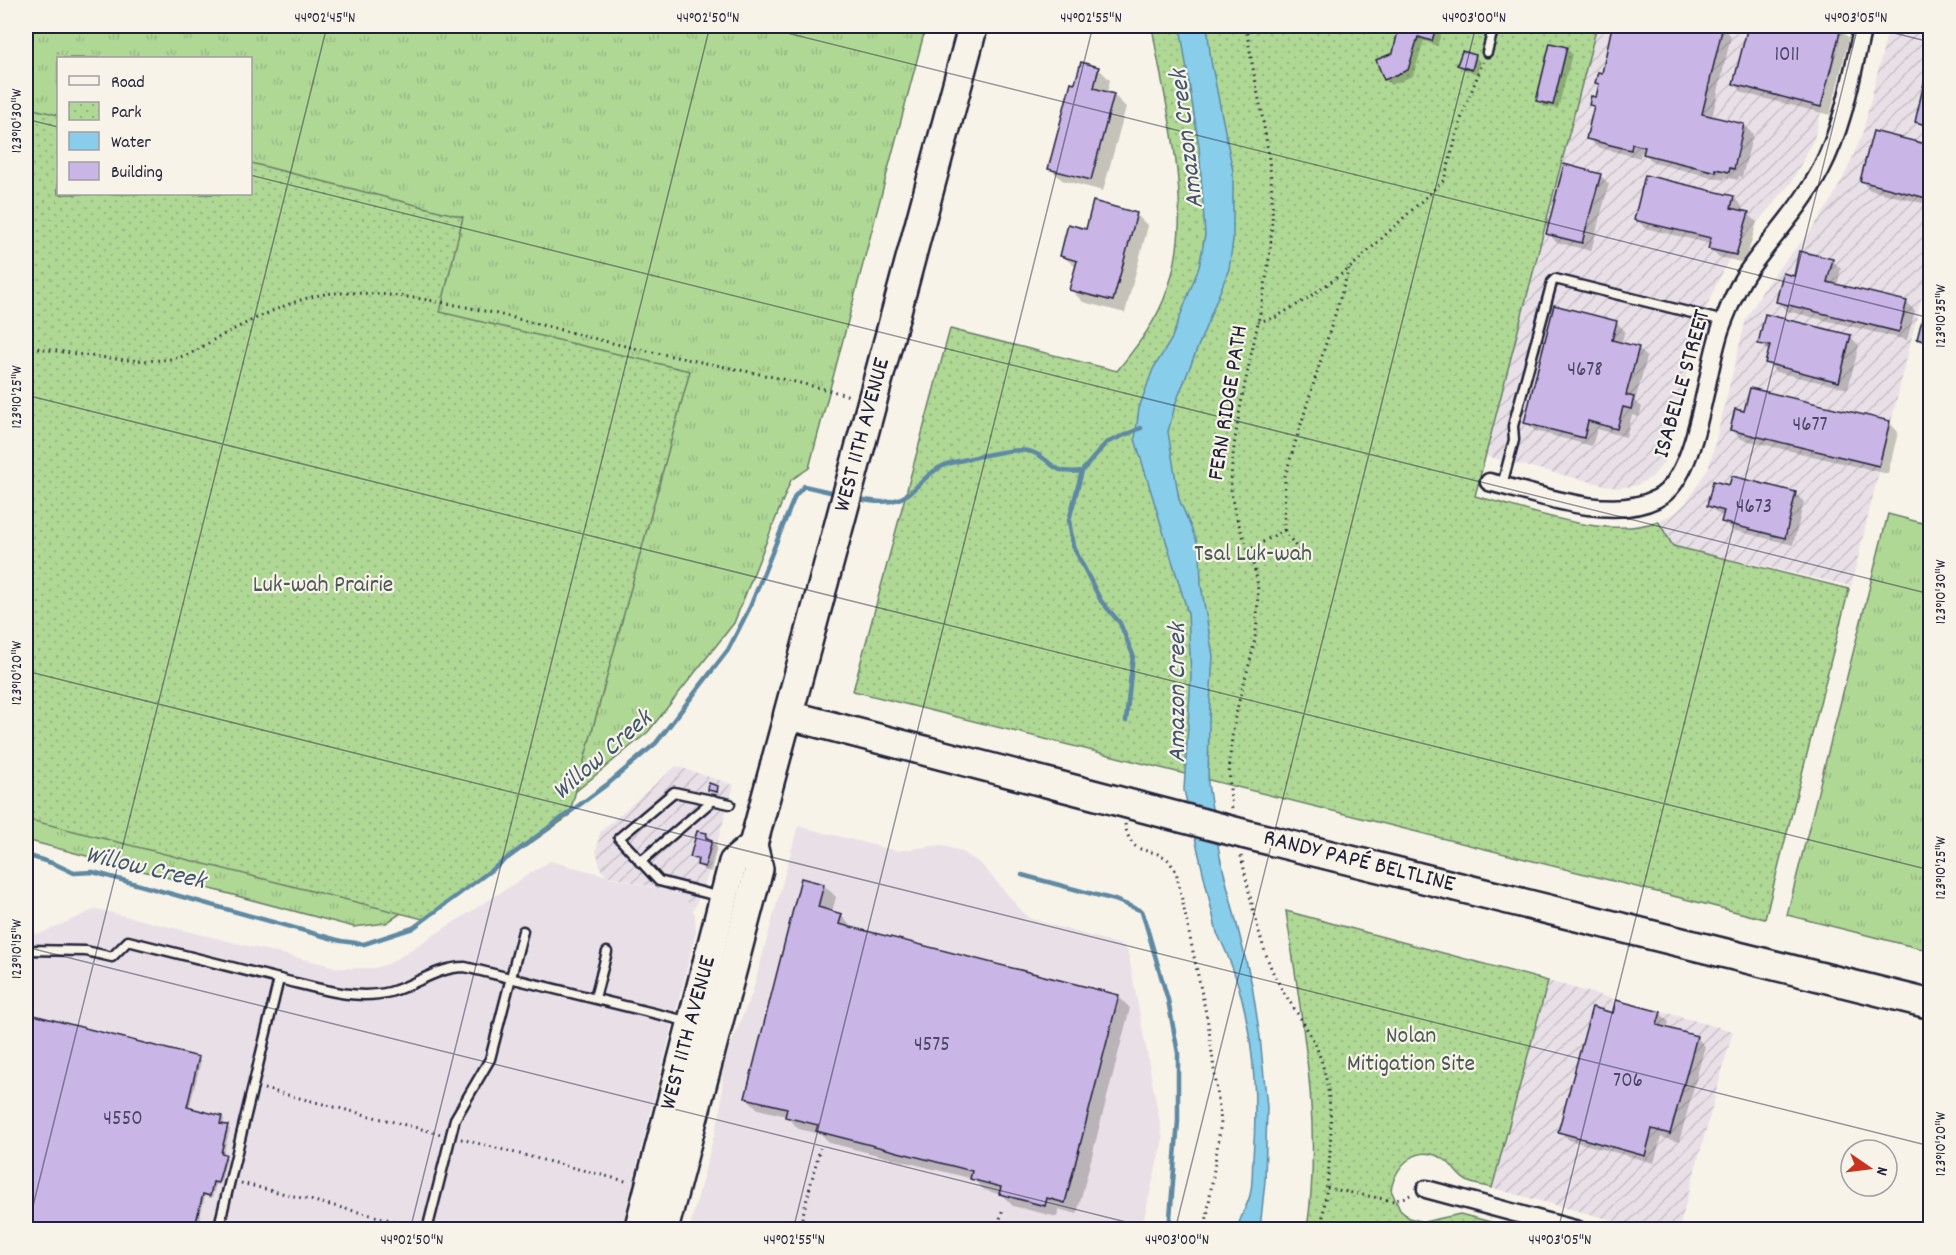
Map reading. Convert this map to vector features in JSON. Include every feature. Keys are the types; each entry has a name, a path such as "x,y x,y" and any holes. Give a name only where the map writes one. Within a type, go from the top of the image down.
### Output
{"highway":[{"name":"WEST 11TH AVENUE","path":"788,715 973,26"},
{"name":"RANDY PAPÉ BELTLINE","path":"788,715 1179,817 1930,1004"}],"main road":[{"name":"WEST 11TH AVENUE","path":"664,1230 759,869 753,845 788,715"},
{"name":"WEST 11TH AVENUE","path":"638,1230 733,862 753,845"},
{"path":"690,1033 694,1059 684,1110 694,1115"}],"street":[{"name":"ISABELLE STREET","path":"1495,483 1606,510 1632,509 1659,499 1681,476 1724,321 1748,270 1798,208 1821,168 1838,128 1863,26"},
{"path":"1426,1189 1578,1230"}],"lane":[{"path":"1487,52 1494,26"},
{"path":"1495,483 1514,440 1513,426 1552,282 1555,279 1724,321"},
{"path":"723,898 659,881 618,838 671,792 730,804"},
{"path":"640,862 713,800"},
{"path":"427,1229 455,1119 490,1059 523,931"},
{"path":"26,950 86,951 112,957 128,941 279,979 357,995 390,992 435,972 454,967 479,969 595,998 690,1033"},
{"path":"595,998 607,952"},
{"path":"219,1230 279,979"}],"path":[{"name":"FERN RIDGE PATH","path":"1246,26 1272,183 1268,271 1240,412 1231,481 1234,512 1258,590 1256,644 1239,702 1228,773 1262,940 1273,972 1305,1023 1319,1054 1331,1113 1327,1188 1321,1230"},
{"path":"1258,322 1276,317 1349,269 1444,180 1463,113 1487,52"},
{"path":"1305,559 1284,530 1285,476 1349,269"},
{"path":"26,347 145,361 182,357 253,320 303,301 334,292 382,294 529,321 624,346 809,384 872,403"},
{"path":"1247,551 1284,530"},
{"path":"1121,801 1127,837 1141,851 1167,859 1176,871 1208,1023 1221,1122 1205,1230"},
{"path":"799,1230 820,1148"},
{"path":"231,1180 427,1229"},
{"path":"1327,1188 1394,1201 1426,1189"},
{"path":"998,1230 1003,1208"}],"shaded area":[{"path":"1597,26 1844,26 1814,139 1791,183 1748,233 1727,263 1711,296 1698,329 1665,461 1652,477 1635,486 1616,488 1485,456"},
{"path":"1889,26 1930,26 1930,264 1851,586 1673,546 1658,521 1675,513 1686,503 1709,467 1746,319 1771,277 1810,232 1830,203 1847,170 1862,135"},
{"path":"676,766 734,785 706,881 694,909 681,895 606,875 601,870 596,851 600,832"},
{"path":"798,826 897,851 940,845 961,851 981,864 1028,918 1124,946 1128,952 1163,1139 1142,1226 1151,1229 689,1230 721,1109 723,1064 752,993"},
{"path":"550,861 681,895 691,904 695,915 696,932 621,1229 26,1230 26,931 39,934 96,909 340,968 375,968 390,963"},
{"path":"1548,981 1733,1031 1679,1229 1645,1229 1492,1188"}],"green space":[{"name":"Luk-wah Prairie","path":"26,26 926,26 809,468 791,480 734,623 648,732 524,834 386,923 354,927 26,840"},
{"name":"Tsal Luk-wah","path":"1152,26 1597,26 1475,496 1567,521 1592,525 1638,526 1658,521 1673,546 1849,589 1765,919 853,691 950,329 1117,371 1146,333 1163,302 1176,259 1179,193 1176,159"},
{"name":"Luk-wah Prairie","path":"26,107 57,115 57,195 252,195 252,163 463,217 440,312 690,371 569,816 423,919 26,819"},
{"path":"1888,514 1930,525 1930,951 1787,915"},
{"name":"Nolan Mitigation Site","path":"1286,911 1548,981 1492,1188 1465,1180 1445,1160 1426,1153 1410,1158 1403,1164 1391,1190 1400,1210 1409,1218 1424,1222 1460,1214 1518,1229 1307,1229 1313,1149 1311,1109 1303,1030"}],"water":[{"path":"1180,26 1207,26 1211,61 1233,171 1233,240 1229,269 1176,402 1168,432 1179,499 1200,549 1201,585 1213,656 1208,784 1220,857 1252,985 1260,1037 1267,1107 1265,1181 1260,1229 1237,1229 1249,1199 1252,1182 1255,1101 1250,1043 1238,986 1217,933 1184,790 1191,676 1188,613 1135,439 1139,408 1153,369 1171,340 1199,267 1205,235 1199,146"}],"building":[{"path":"1399,26 1436,27 1432,41 1418,37 1408,70 1384,80 1376,60 1393,53"},
{"path":"1612,26 1723,26 1702,114 1744,124 1734,169 1730,168 1729,172 1716,169 1716,172 1643,154 1645,147 1632,144 1631,150 1586,139 1594,106 1589,105 1591,96 1596,97 1599,84 1595,83 1598,72 1602,73"},
{"path":"1748,26 1841,28 1821,107 1733,84"},
{"path":"1550,43 1567,47 1553,105 1536,101"},
{"path":"1462,51 1476,55 1472,70 1457,65"},
{"path":"1930,57 1930,126 1915,122"},
{"path":"1081,62 1099,67 1094,88 1114,94 1091,180 1048,169 1071,82 1075,83"},
{"path":"1873,131 1930,145 1930,199 1860,181"},
{"path":"1564,164 1601,174 1582,243 1546,234"},
{"path":"1645,175 1734,196 1731,208 1749,212 1736,255 1708,249 1711,238 1634,220"},
{"path":"1093,201 1137,213 1113,301 1069,290 1077,261 1060,256 1068,224 1086,229"},
{"path":"1799,251 1833,259 1827,282 1907,301 1899,332 1776,302 1783,273 1794,276"},
{"path":"1930,289 1930,343 1917,339"},
{"path":"1554,305 1617,321 1612,340 1639,347 1626,395 1634,397 1631,409 1623,407 1617,429 1588,421 1584,438 1524,423"},
{"path":"1765,314 1851,335 1839,382 1765,363 1770,346 1758,344"},
{"path":"1750,388 1890,421 1879,466 1730,430 1735,409 1744,411"},
{"path":"1732,476 1796,492 1785,538 1721,522 1724,511 1707,506 1713,481 1729,485"},
{"path":"709,783 718,786 717,792 708,790"},
{"path":"697,831 707,833 706,838 712,840 705,867 697,865 698,859 690,857"},
{"path":"801,878 824,884 818,907 842,914 839,924 1119,995 1065,1203 1047,1198 1045,1206 999,1194 1001,1187 970,1179 972,1171 816,1131 818,1125 785,1117 787,1108 745,1098"},
{"path":"1616,1000 1661,1012 1657,1025 1697,1036 1670,1134 1652,1129 1645,1156 1558,1132 1592,1007 1613,1013"},
{"path":"26,1013 199,1057 187,1107 222,1116 220,1124 228,1125 221,1153 226,1154 218,1183 213,1182 210,1196 203,1194 194,1230 26,1230"}],"waterway":[{"name":"Willow Creek","path":"856,498 877,502 892,501 904,497 940,467 1005,451 1032,452 1057,469 1071,472 1082,471 1106,443 1141,428"},
{"path":"1082,471 1069,520 1073,546 1101,601 1120,623 1133,655 1126,721"},
{"name":"Willow Creek","path":"26,855 74,873 93,872 341,941 364,944 413,928 609,783 656,743 728,650 750,607 795,496 804,486 839,494"},
{"path":"1022,875 1115,900 1142,911 1168,1000 1178,1053 1178,1121 1169,1230"}],"water label":[{"name":"Amazon Creek","path":"1188,139"},
{"name":"Amazon Creek","path":"1178,693"}]}
